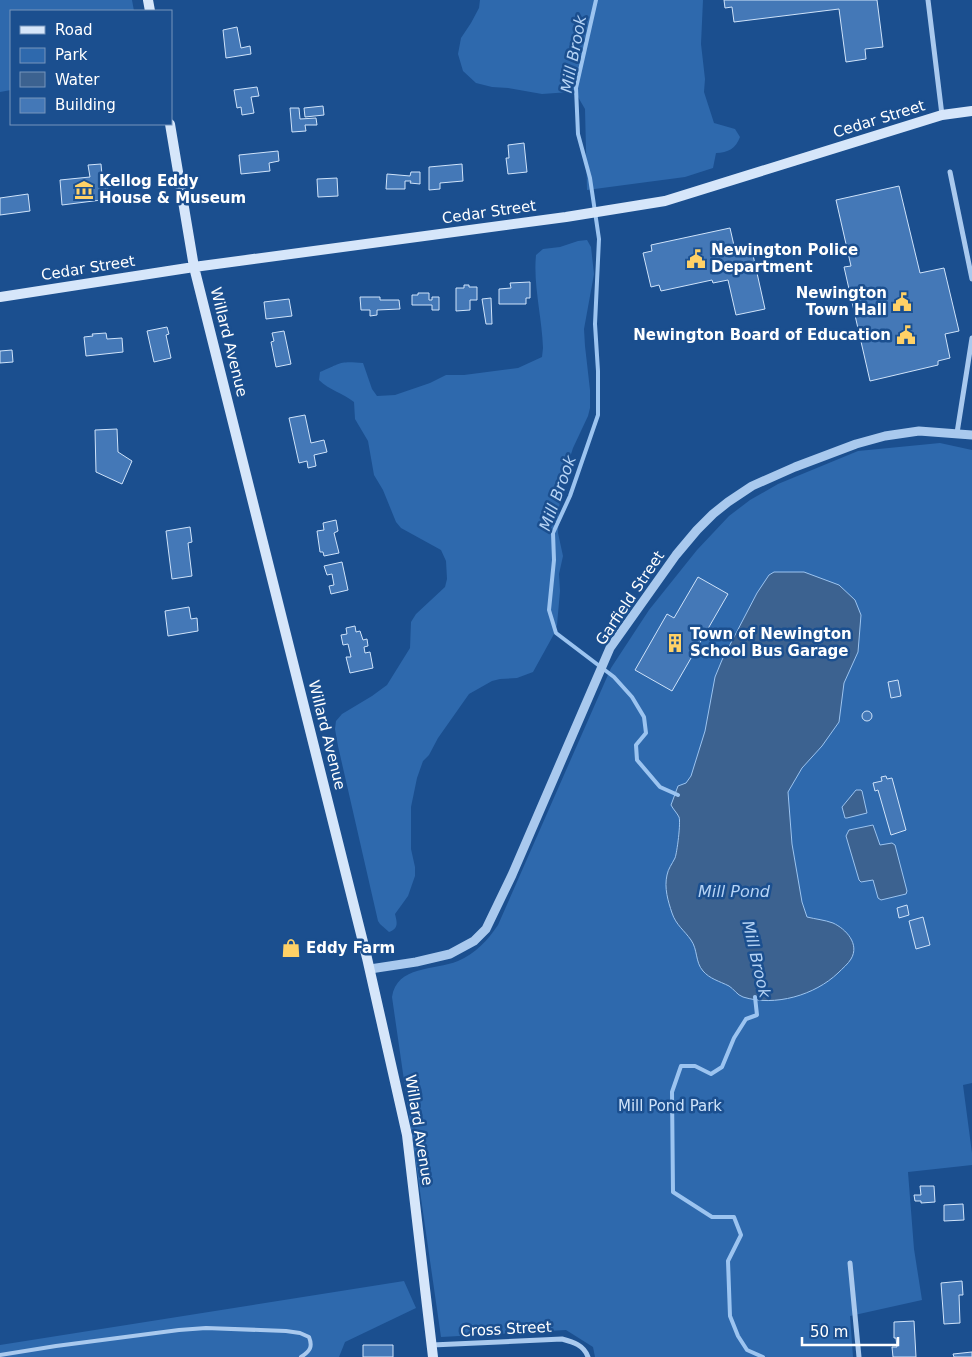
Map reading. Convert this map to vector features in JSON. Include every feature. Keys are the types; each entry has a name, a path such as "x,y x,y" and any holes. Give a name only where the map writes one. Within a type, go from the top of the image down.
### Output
{"main road":[{"name":"Cedar Street","path":"0,297 194,267 567,217 665,201 942,115 972,111"},
{"name":"Willard Avenue","path":"170,125 194,267 370,969 407,1135 433,1357"}],"street":[{"path":"928,0 942,115"},
{"path":"950,172 972,279"},
{"path":"957,433 972,338"},
{"name":"Garfield Street","path":"370,969 416,962 450,954 474,941 486,929 512,875 610,648 667,567 697,530 728,502 752,486 788,470 856,444 885,436 919,431 972,435"},
{"path":"850,1263 858,1357"},
{"name":"Cross Street","path":"432,1345 562,1339 580,1346 588,1354 588,1357"}],"lane":[{"path":"0,1355 65,1344 206,1328 286,1330 300,1333 309,1336 312,1347 309,1352 301,1357"}],"green space":[{"path":"0,0 132,0 134,10 10,10 10,90 0,92"},
{"path":"480,0 703,0 701,44 705,79 704,92 714,123 735,129 740,137 738,141 731,149 716,153 713,168 685,177 587,190 585,109 578,97 570,92 542,94 492,87 476,83 463,71 458,54 461,38 479,8"},
{"path":"587,240 591,247 594,274 584,329 590,408 573,448 565,473 559,508 558,533 563,556 559,574 560,591 557,625 533,672 517,678 492,681 469,694 438,738 429,755 423,761 417,778 411,807 411,849 415,876 408,896 395,914 396,927 389,932 378,921 338,746 335,729 336,721 342,714 387,685 410,648 411,622 416,614 445,587 447,579 446,561 441,550 401,528 396,522 383,490 374,475 368,441 355,419 354,402 319,380 320,372 340,363 363,363 372,389 377,396 395,395 430,383 446,375 464,375 518,368 542,357 543,348 535,266 536,255 543,249"},
{"name":"Mill Pond Park","path":"940,443 972,450 972,1083 963,1085 972,1165 908,1172 914,1249 922,1300 850,1316 853,1357 595,1357 593,1347 566,1330 441,1337 392,997 395,987 401,979 409,974 458,961 470,955 494,931 611,668 649,610 697,550 729,516 750,500 778,484 858,451"},
{"path":"404,1281 416,1308 345,1342 339,1357 0,1357 0,1345"}],"water":[{"name":"Mill Pond","path":"774,572 804,572 839,585 855,600 861,615 858,652 844,683 839,722 822,746 802,768 788,792 792,844 802,902 807,917 833,923 843,929 853,943 853,953 850,961 844,968 829,981 794,997 768,1001 741,996 729,986 712,978 703,971 693,944 674,917 666,890 666,880 676,855 679,831 679,817 671,805 678,786 686,783 691,776 705,731 715,677 757,593 769,575"},
{"path":"856,790 862,791 867,813 845,818 842,807"},
{"path":"873,825 880,845 892,843 895,845 907,891 906,894 881,900 878,898 873,880 861,882 859,880 846,836 849,830"}],"building":[{"path":"724,0 877,0 883,47 865,49 866,59 846,62 839,9 734,22 732,7 725,8"},
{"path":"237,27 241,48 250,46 251,54 226,58 223,30"},
{"path":"257,87 259,96 251,97 254,113 242,115 241,107 237,108 234,90"},
{"path":"323,106 324,115 305,117 304,108"},
{"path":"290,108 299,108 300,119 316,118 317,125 305,125 306,131 292,132"},
{"path":"524,143 527,172 508,174 506,158 509,158 508,145"},
{"path":"278,151 279,161 269,163 270,171 241,174 239,155"},
{"name":"Kellog Eddy House & Museum","path":"101,164 102,175 106,174 109,199 62,205 60,180 90,177 88,165"},
{"path":"462,164 463,181 440,183 440,189 429,190 429,167"},
{"path":"411,172 420,172 420,184 405,181 405,189 386,189 387,174 410,176"},
{"path":"337,178 338,196 318,197 317,179"},
{"name":"Newington Town Hall","path":"899,186 920,273 944,268 959,331 945,334 950,358 938,361 938,365 870,381 844,267 851,266 836,200"},
{"path":"28,194 30,211 0,215 0,198"},
{"path":"730,228 735,250 751,246 765,309 736,315 728,280 713,283 712,280 661,291 659,285 651,287 643,253 652,251 651,245"},
{"path":"530,282 530,298 526,298 526,304 499,304 499,289 511,288 510,283"},
{"path":"464,285 477,287 477,300 470,300 470,310 456,311 456,288 464,288"},
{"path":"418,293 429,293 429,300 432,300 432,297 439,297 439,310 432,310 432,305 412,305 412,295 418,295"},
{"path":"360,297 380,297 380,300 399,300 400,309 377,310 377,315 370,316 370,310 361,310"},
{"path":"491,298 492,324 486,324 482,299"},
{"path":"289,299 292,316 266,319 264,302"},
{"path":"167,327 169,334 166,335 171,358 154,362 147,331"},
{"path":"284,331 291,364 276,367 271,342 274,341 272,333"},
{"path":"106,333 107,339 122,338 123,352 86,356 84,337 93,336 92,334"},
{"path":"12,350 13,362 0,363 0,351"},
{"path":"305,415 311,443 324,440 327,452 314,455 316,466 308,468 307,461 299,463 289,418"},
{"path":"117,429 118,452 132,461 122,484 96,472 95,430"},
{"path":"336,520 338,531 334,533 339,553 324,556 323,552 320,552 317,531 324,530 323,523"},
{"path":"190,527 192,542 188,543 192,576 172,579 166,531"},
{"path":"342,562 348,590 331,594 329,586 334,585 332,574 327,575 324,566"},
{"name":"Town of Newington School Bus Garage","path":"698,577 728,594 672,691 635,670 667,614 674,618"},
{"path":"189,607 191,619 197,618 198,631 168,636 165,611"},
{"path":"355,626 356,632 360,631 363,640 367,639 368,646 364,647 365,653 370,652 373,668 350,673 346,657 351,657 348,644 343,645 341,635 347,634 346,628"},
{"path":"898,680 901,696 891,698 888,682"},
{"path":"865,711 869,711 872,716 871,720 865,721 862,718 862,714"},
{"path":"886,776 887,779 892,778 906,830 891,835 878,790 875,791 873,783 882,781 881,777"},
{"path":"907,905 909,915 899,918 897,908"},
{"path":"923,917 930,945 916,949 909,921"},
{"path":"294,942 296,950 288,952 286,944"},
{"path":"920,1186 934,1186 935,1202 921,1203 921,1201 915,1201 914,1195 921,1195"},
{"path":"963,1204 964,1220 944,1221 944,1205"},
{"path":"962,1281 963,1295 959,1295 960,1323 944,1324 941,1283"},
{"path":"914,1321 916,1357 893,1357 892,1347 897,1347 896,1338 894,1338 894,1322"},
{"path":"363,1345 393,1345 393,1357 363,1357"},
{"path":"972,1352 972,1357 954,1357 953,1354"}],"waterway":[{"name":"Mill Brook","path":"596,0 576,88 578,134 590,178 599,239 595,324 598,415 570,496 553,533 554,560 549,610 556,633 614,677 632,697 644,717 646,733 636,745 637,760 660,787 678,795"},
{"name":"Mill Brook","path":"755,997 757,1015 746,1019 734,1038 722,1067 711,1074 695,1066 681,1066 672,1092 673,1192 712,1217 734,1217 741,1235 728,1261 730,1316 738,1336 747,1350 763,1357"}],"place":[{"name":"Kellog Eddy House & Museum","path":"84,190"},
{"name":"Newington Police Department","path":"696,259"},
{"name":"Newington Town Hall","path":"902,302"},
{"name":"Newington Board of Education","path":"906,335"},
{"name":"Town of Newington School Bus Garage","path":"675,643"},
{"name":"Eddy Farm","path":"291,948"}]}
